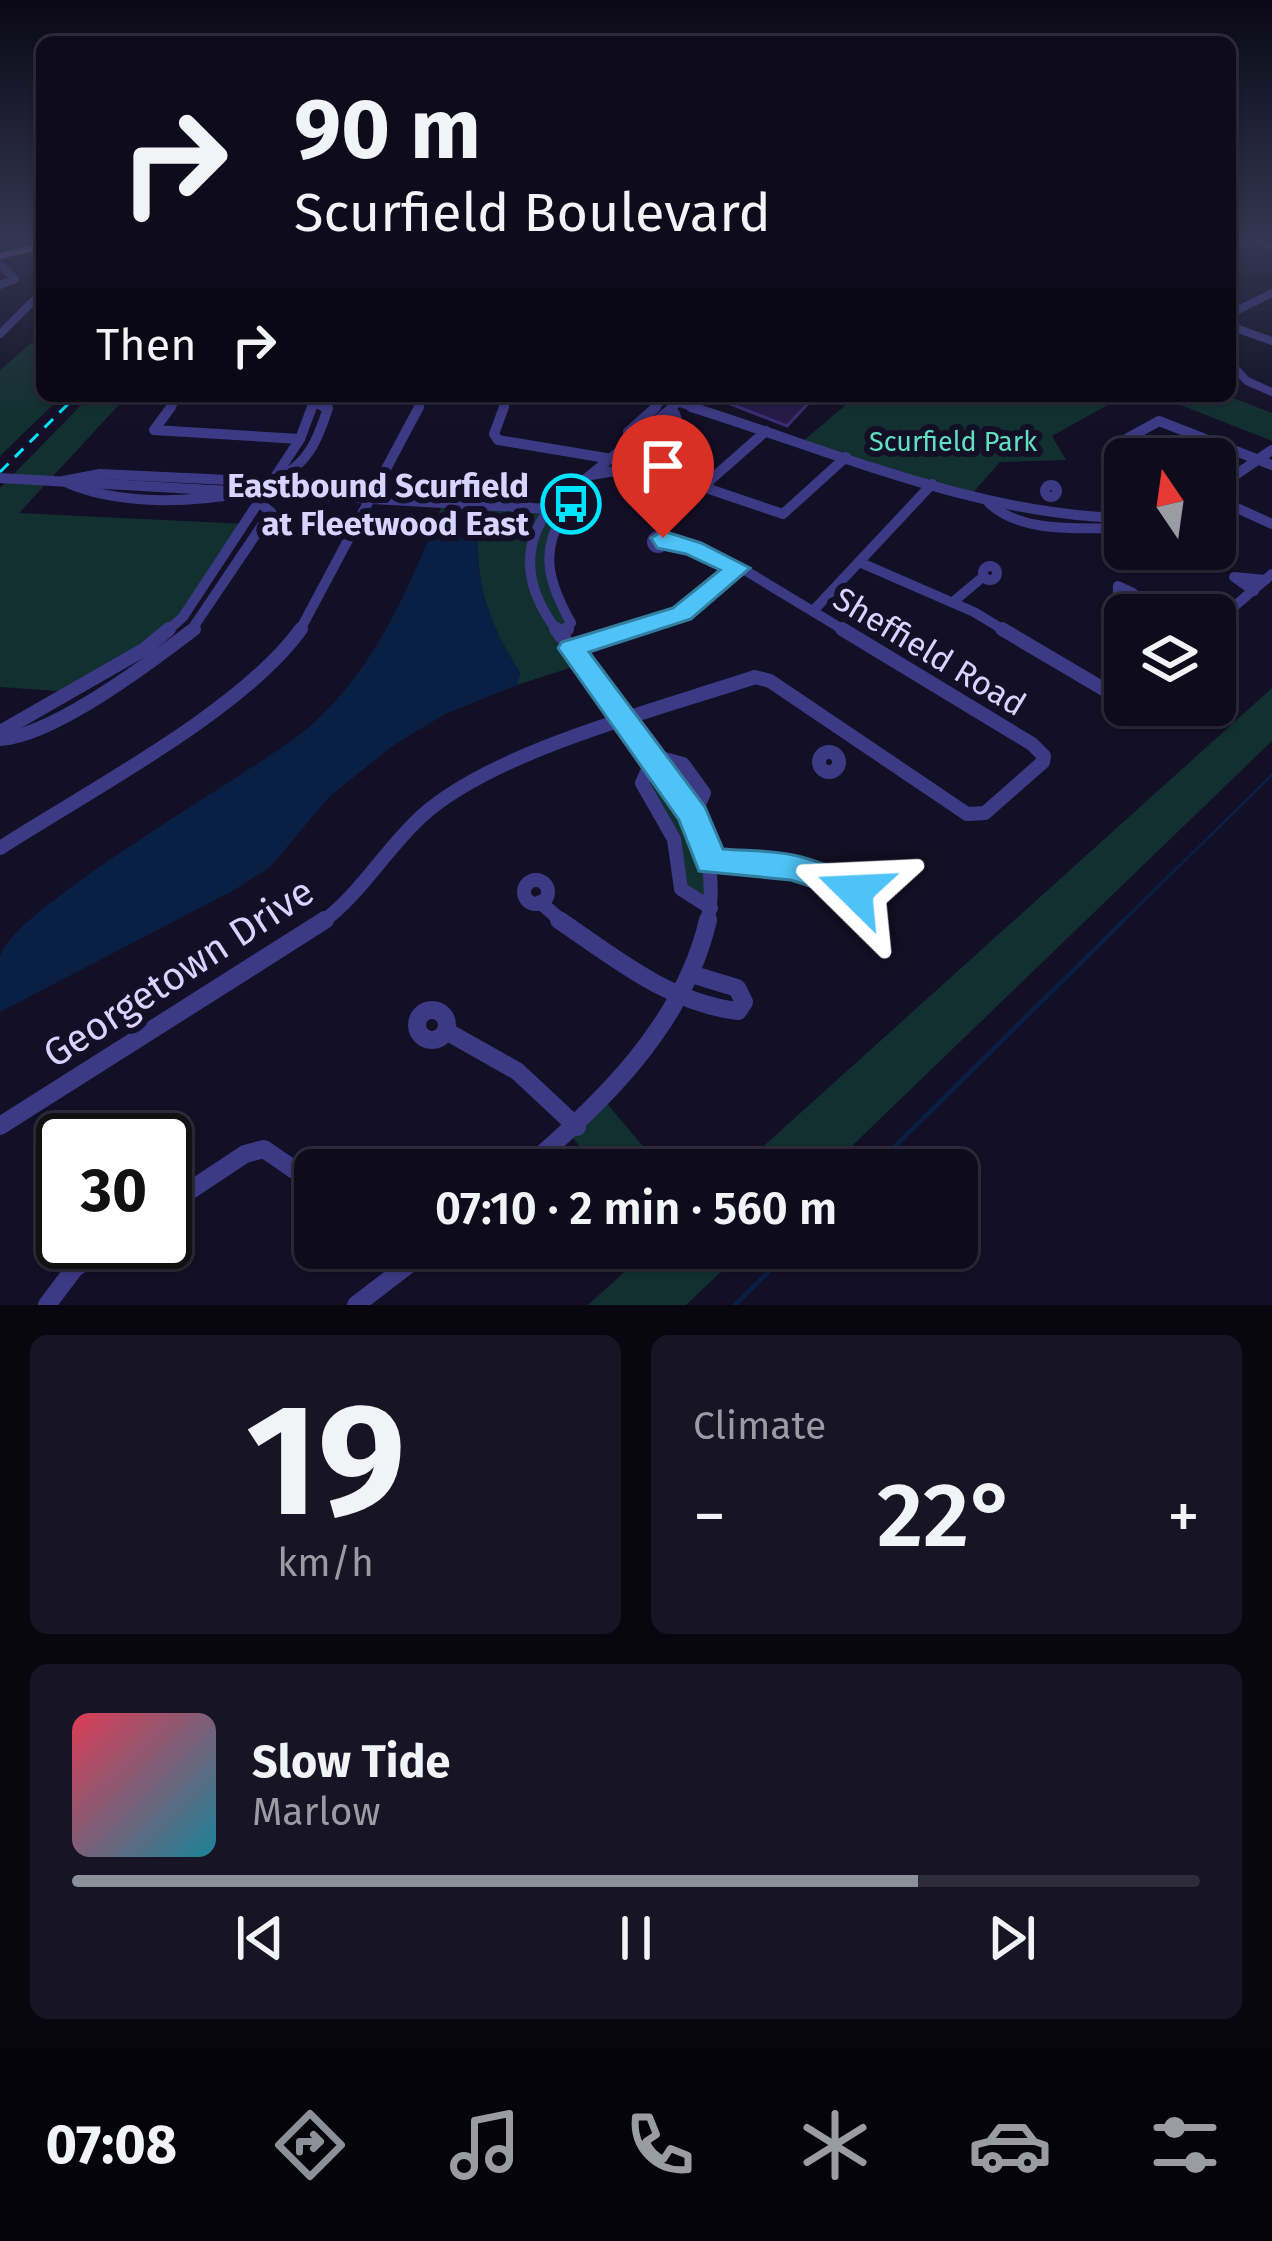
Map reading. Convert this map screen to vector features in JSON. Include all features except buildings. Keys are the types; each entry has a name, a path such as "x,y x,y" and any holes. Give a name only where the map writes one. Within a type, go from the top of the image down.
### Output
{"street":[{"path":"0,334 36,300"},
{"path":"1236,317 1262,300"},
{"path":"0,319 18,319"},
{"path":"1236,323 1272,338"},
{"path":"1236,369 1247,381 1272,392"},
{"path":"174,402 154,430 301,439"},
{"path":"263,498 301,439 314,402"},
{"path":"275,479 297,472 319,439 328,408 318,402"},
{"path":"0,848 213,711 280,658 312,613 421,402"},
{"path":"506,402 494,434 499,440 611,459"},
{"path":"549,1149 604,1100 683,997 711,908 711,862 694,816 535,596 529,572 536,529 548,509 679,403"},
{"path":"585,479 615,470 678,424 679,403"},
{"path":"635,440 628,432 632,425 679,403 988,502 1071,517 1104,518"},
{"path":"1128,438 1159,421 1203,438"},
{"path":"766,431 708,482 709,489 783,514 846,457"},
{"path":"1236,478 1272,450"},
{"path":"1236,451 1272,465"},
{"path":"0,478 63,482 100,474 230,480 263,498 372,497 548,509"},
{"path":"566,642 572,623 553,593 546,558 561,517 580,495 585,479"},
{"path":"63,482 85,491 150,495 215,498 248,491"},
{"path":"813,611 932,484"},
{"path":"1056,495 1071,517"},
{"path":"0,735 18,739 144,668 196,627 271,512 263,498"},
{"path":"988,502 994,512 1030,521 1104,526"},
{"path":"1236,505 1272,524"},
{"name":"Sheffield Road","path":"627,721 755,677 770,681 972,814 991,808 1043,762 1044,756 1032,744 813,611 738,568 692,548 666,543"},
{"path":"859,562 953,602 1104,690"},
{"path":"566,642 682,614 738,568"},
{"path":"953,602 984,576"},
{"path":"1254,591 1234,577 1268,577"},
{"path":"1236,606 1268,577"},
{"name":"Georgetown Drive","path":"0,1126 286,949 331,916 423,815 465,786 508,762 627,721"},
{"path":"836,756 859,740"},
{"path":"654,756 642,783 674,839 681,889 711,908"},
{"path":"711,862 791,867 827,878 843,892"},
{"path":"540,902 551,915 683,997 726,1011 738,1011 744,1002 736,988 691,974"},
{"path":"446,1030 471,1040 562,1109 577,1126"},
{"path":"192,1189 245,1154 264,1149 294,1170"},
{"path":"47,1305 74,1269"},
{"path":"356,1305 396,1269"}],"green space":[{"path":"36,339 36,402 56,402 0,456 0,370"},
{"name":"Scurfield Park","path":"1236,399 1272,413 1272,441 1173,402"},
{"path":"84,402 121,402 19,513 246,524 183,617 72,692 0,687 0,488"},
{"name":"Scurfield Park","path":"849,402 1113,402 1052,436 1066,460 1000,462 970,496 802,442"},
{"path":"580,483 546,558 571,623 562,635 585,663 517,685 520,673 493,623 483,590 478,534 461,527 430,536 443,502 438,493 507,494 527,506 548,509"},
{"path":"1272,688 1272,741 849,1149 760,1149 1230,726 1236,726 1236,720"},
{"path":"654,756 683,764 704,793 694,816 711,908 681,889 674,839 642,783"},
{"path":"604,1100 645,1149 582,1149 569,1133"},
{"path":"628,1269 724,1269 686,1305 588,1305"}],"water":[{"path":"461,527 478,534 483,590 493,623 520,673 517,685 445,714 394,745 330,796 271,866 236,889 0,1012 0,957 14,935 89,874 308,728 365,663 430,536"}],"waterway":[{"path":"1121,923 1272,775"},
{"path":"892,1149 1124,920"},
{"path":"735,1305 772,1269"}],"railway":[{"path":"0,472 70,402"}],"place":[{"name":"Eastbound Scurfield at Fleetwood East","path":"571,504"}],"route":[{"path":"663,538 738,568 682,614 572,648 694,816 711,862 791,867 827,878 843,892 855,891"}]}
